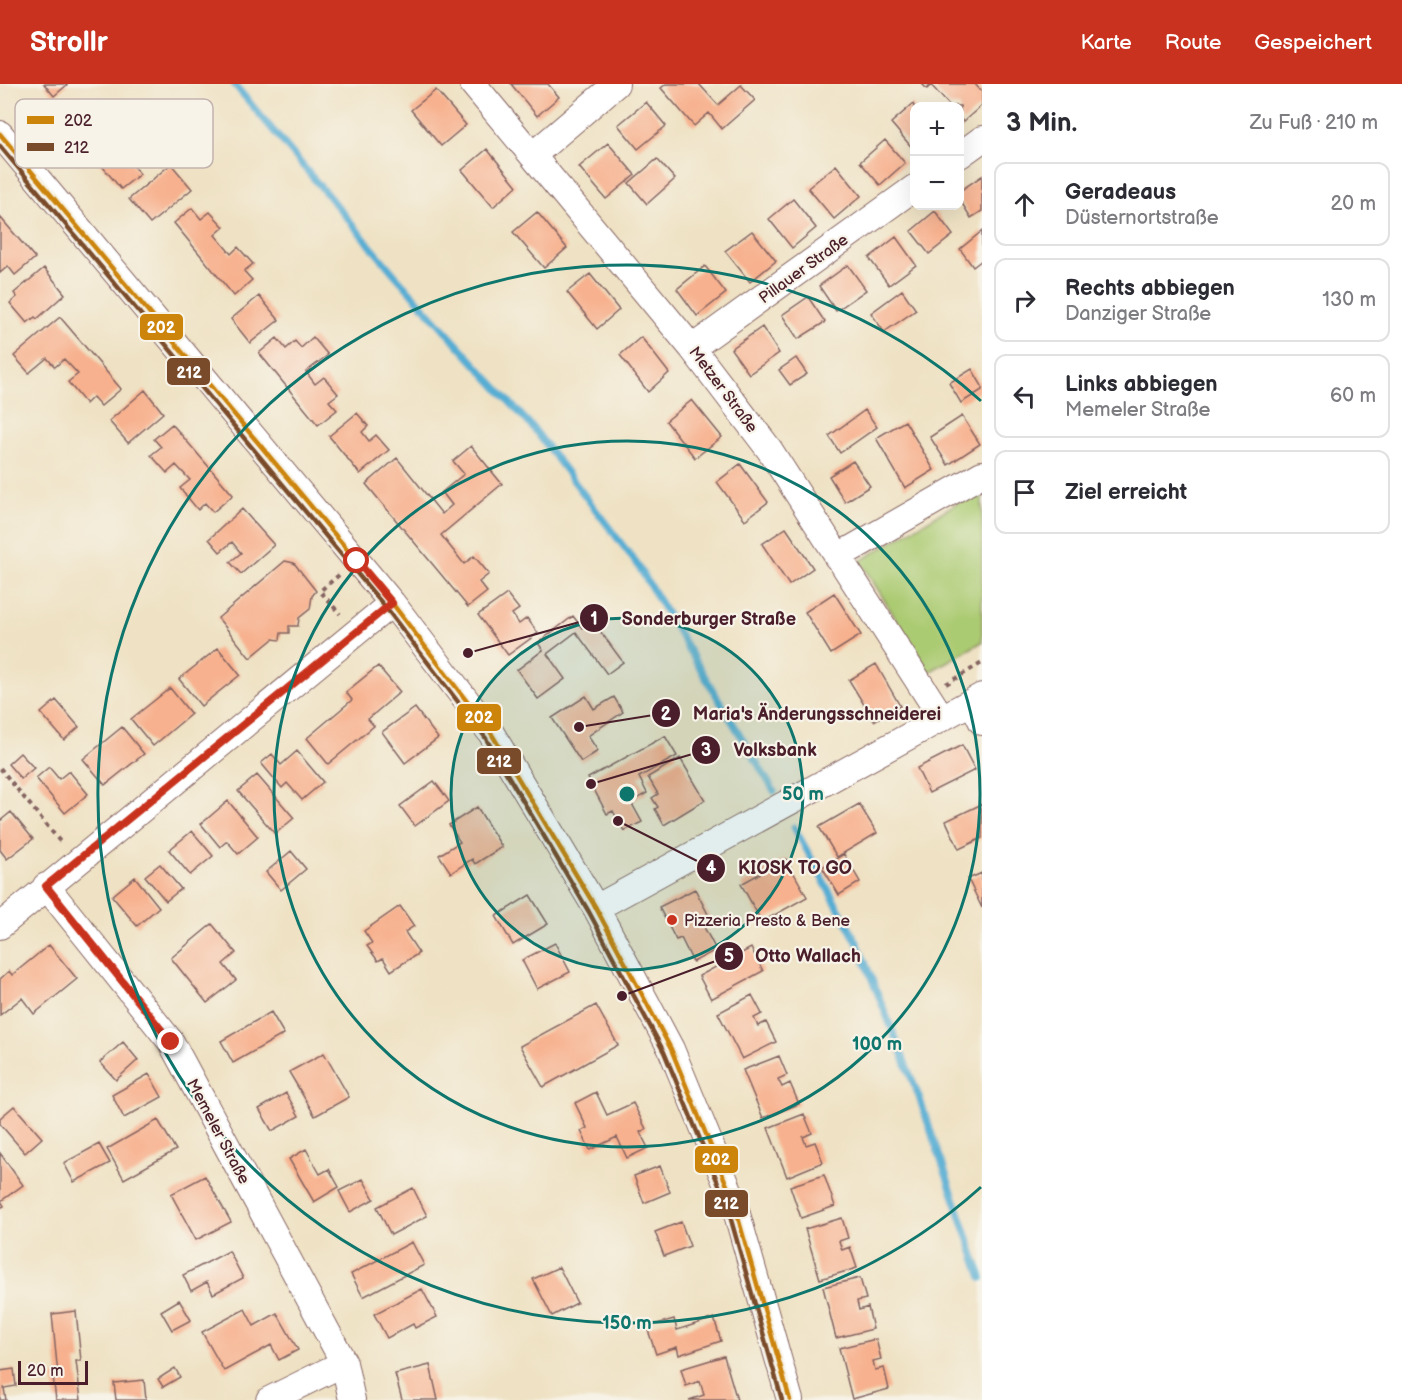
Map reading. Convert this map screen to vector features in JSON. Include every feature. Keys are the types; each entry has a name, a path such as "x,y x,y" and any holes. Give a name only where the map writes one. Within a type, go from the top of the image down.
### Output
{"street":[{"name":"Metzer Straße","path":"473,84 692,348 769,449 942,718"},
{"path":"533,155 616,84"},
{"path":"0,134 15,152"},
{"path":"964,152 982,139"},
{"path":"28,168 392,603 491,733 596,908 671,1049 733,1200 790,1400"},
{"name":"Pillauer Straße","path":"692,348 910,192"},
{"path":"837,557 982,474"},
{"path":"0,926 392,603"},
{"path":"596,908 942,718 979,706"},
{"name":"Memeler Straße","path":"46,886 171,1042 344,1364 352,1400"},
{"path":"269,1400 344,1364"}],"path":[{"path":"356,633 320,591 357,561"},
{"path":"927,696 982,663"},
{"path":"0,768 76,862"}],"green space":[{"path":"982,488 982,642 929,672 860,561"}],"building":[{"path":"44,84 68,84 54,96"},
{"path":"511,84 548,84 559,97 537,116"},
{"path":"666,84 699,84 718,105 741,85 755,100 722,129 709,113 694,126 661,88"},
{"path":"922,84 975,84 982,92 982,105 964,121 964,102 946,102 931,85 927,89"},
{"path":"436,90 466,125 441,146 411,110"},
{"path":"646,102 666,126 638,149 618,125"},
{"path":"910,107 910,145 891,123"},
{"path":"885,140 905,163 880,185 860,162"},
{"path":"608,143 635,175 606,199 579,167"},
{"path":"487,149 517,186 493,207 462,170"},
{"path":"657,159 675,179 647,204 629,183"},
{"path":"836,165 861,196 834,219 808,188"},
{"path":"104,168 135,168 140,174 121,189"},
{"path":"166,168 174,168 192,189 150,224 129,199"},
{"path":"982,176 982,211 971,218 964,207 964,188"},
{"path":"793,199 816,228 792,248 769,219"},
{"path":"192,208 201,219 210,212 224,227 215,235 231,254 238,247 253,264 244,271 252,280 234,296 174,223"},
{"path":"935,211 953,235 929,254 911,231"},
{"path":"537,212 567,248 544,268 513,232"},
{"path":"0,217 35,258 15,275 8,266 0,273"},
{"path":"752,231 776,261 750,282 725,251"},
{"path":"982,231 982,260 973,267 960,249"},
{"path":"896,237 916,265 889,285 869,258"},
{"path":"848,265 866,290 836,311 819,286"},
{"path":"705,266 726,293 697,316 677,289"},
{"path":"44,268 65,294 37,319 35,317 27,323 10,303 17,297 14,293"},
{"path":"590,274 619,310 597,329 567,292"},
{"path":"902,290 916,310 884,332 871,313"},
{"path":"259,296 279,320 250,343 231,319"},
{"path":"808,297 825,322 798,339 782,315"},
{"path":"60,317 121,389 101,406 93,397 86,404 68,382 78,374 64,359 55,367 47,358 29,373 14,356"},
{"path":"762,327 779,353 749,374 731,349"},
{"path":"313,337 328,355 306,372 315,384 324,377 338,394 329,401 337,410 318,425 259,353 277,338 286,349 295,341 301,348"},
{"path":"641,337 669,373 648,392 620,355"},
{"path":"796,358 807,374 790,385 779,370"},
{"path":"972,369 982,390 961,403 949,383"},
{"path":"145,390 163,413 128,443 109,421"},
{"path":"692,400 722,437 695,458 666,421"},
{"path":"865,410 877,427 840,453 829,436"},
{"path":"357,413 368,426 362,432 369,441 376,435 389,450 360,474 329,436"},
{"path":"962,416 980,444 948,465 930,437"},
{"path":"905,421 934,470 905,488 876,438"},
{"path":"172,424 233,495 213,512 205,503 198,510 180,488 190,480 176,465 167,473 151,455 161,447 154,439"},
{"path":"471,446 502,484 441,535 464,564 474,556 489,574 479,582 487,592 468,607 366,484 397,458 442,514 452,505 442,492 464,474 453,461"},
{"path":"853,461 870,486 845,502 829,476"},
{"path":"740,464 768,502 745,520 717,482"},
{"path":"242,509 274,545 241,574 230,562 241,553 232,542 220,552 209,539"},
{"path":"786,528 813,568 789,585 762,544"},
{"path":"285,561 294,563 316,591 312,596 310,609 299,618 298,626 289,626 289,633 281,633 280,640 273,639 250,658 218,618"},
{"path":"834,593 861,635 831,654 805,612"},
{"path":"507,594 519,609 512,614 519,624 527,618 538,633 508,655 478,615"},
{"path":"573,616 582,628 592,620 623,662 607,674 576,632 547,654 565,679 538,699 517,670 543,650 538,643"},
{"path":"218,648 240,675 201,706 179,679"},
{"path":"876,664 900,706 874,721 849,680"},
{"path":"378,666 400,692 368,719 374,726 328,764 307,738 352,700 346,692"},
{"path":"170,688 191,714 153,746 131,719"},
{"path":"586,696 594,709 614,697 623,712 588,736 598,751 581,762 552,718"},
{"path":"56,700 79,727 64,740 41,713"},
{"path":"415,708 438,738 405,763 382,732"},
{"path":"122,727 144,754 105,785 83,759"},
{"path":"665,736 677,756 639,777 647,793 631,802 642,822 624,831 613,811 607,814 588,778"},
{"path":"962,745 975,770 929,793 917,768"},
{"path":"297,751 323,782 302,800 287,783 282,788 261,763 272,754 281,765"},
{"path":"20,753 34,768 21,779 8,764"},
{"path":"680,758 705,800 664,825 655,809 658,807 652,798 658,794 648,777"},
{"path":"49,767 59,779 69,771 88,794 65,813 36,778"},
{"path":"257,775 294,818 275,834 238,791"},
{"path":"434,781 449,801 415,826 400,806"},
{"path":"228,801 258,837 238,854 227,841 220,847 201,824"},
{"path":"859,804 877,833 837,857 819,827"},
{"path":"982,804 982,838 959,849 946,821"},
{"path":"477,807 502,847 475,864 472,859 451,873 439,855 460,842 449,825"},
{"path":"11,812 33,839 7,859 0,850 0,821"},
{"path":"192,831 213,856 190,875 169,850"},
{"path":"291,851 306,869 281,890 266,872"},
{"path":"844,854 860,882 839,895 822,867"},
{"path":"786,859 807,897 762,922 741,884"},
{"path":"160,864 181,889 166,901 145,876"},
{"path":"982,873 982,908 968,879"},
{"path":"135,877 159,907 137,926 112,896"},
{"path":"695,889 712,922 704,927 716,950 693,962 681,938 676,940 659,907"},
{"path":"530,895 548,924 513,945 496,916"},
{"path":"400,906 414,926 405,932 419,953 391,971 383,958 378,961 367,946 372,943 364,931"},
{"path":"212,924 236,953 223,964 236,980 207,1003 171,958"},
{"path":"555,943 570,972 537,989 522,960"},
{"path":"49,945 77,979 34,1014 22,998 0,1015 0,979 9,971 12,975"},
{"path":"751,948 763,971 711,999 699,976"},
{"path":"752,995 762,1014 754,1018 758,1026 766,1022 776,1042 742,1059 718,1013"},
{"path":"596,1005 618,1045 543,1087 520,1046"},
{"path":"271,1012 284,1034 233,1063 221,1041"},
{"path":"123,1042 138,1060 116,1080 100,1062"},
{"path":"324,1053 349,1097 315,1116 289,1072"},
{"path":"779,1056 787,1075 778,1079 782,1087 790,1083 799,1104 763,1118 743,1070"},
{"path":"149,1074 162,1097 124,1118 112,1095"},
{"path":"596,1092 607,1115 633,1103 646,1129 640,1132 648,1148 627,1158 617,1137 590,1150 581,1131 587,1128 575,1103"},
{"path":"286,1093 299,1116 272,1131 259,1109"},
{"path":"14,1106 42,1138 25,1153 0,1124 0,1118"},
{"path":"804,1114 812,1133 803,1137 806,1145 815,1142 823,1162 787,1177 768,1128"},
{"path":"158,1120 176,1150 124,1179 107,1149"},
{"path":"99,1144 110,1163 74,1182 64,1163"},
{"path":"306,1149 320,1174 329,1169 339,1187 314,1202 289,1159"},
{"path":"0,1153 23,1185 1,1201 4,1206 0,1208"},
{"path":"660,1166 670,1192 644,1203 634,1176"},
{"path":"824,1175 835,1206 801,1218 790,1186"},
{"path":"205,1176 231,1222 196,1240 171,1194"},
{"path":"363,1179 374,1199 350,1212 339,1191"},
{"path":"413,1188 427,1216 391,1235 377,1207"},
{"path":"842,1218 848,1238 839,1241 842,1250 850,1247 857,1268 820,1279 805,1229"},
{"path":"681,1222 690,1246 664,1256 655,1232"},
{"path":"412,1242 424,1265 363,1297 351,1274"},
{"path":"229,1251 243,1278 213,1294 207,1282 191,1291 183,1275"},
{"path":"559,1267 577,1303 552,1316 533,1279"},
{"path":"860,1278 866,1299 857,1301 859,1310 868,1307 873,1329 836,1338 823,1287"},
{"path":"422,1289 437,1317 415,1328 413,1324 387,1338 374,1314"},
{"path":"179,1300 191,1320 172,1330 161,1311"},
{"path":"245,1309 254,1326 277,1313 298,1350 279,1360 271,1345 224,1371 202,1332"},
{"path":"76,1311 81,1361 76,1361 81,1400 56,1400 53,1376 58,1375 52,1314"},
{"path":"714,1318 721,1341 679,1355 677,1347 656,1354 647,1327 674,1319 677,1330"},
{"path":"876,1339 881,1359 873,1361 875,1370 884,1368 889,1389 852,1399 839,1348"},
{"path":"724,1356 737,1400 689,1400 704,1395 700,1381 686,1386 681,1369"},
{"path":"430,1365 438,1400 402,1400 395,1374"},
{"path":"175,1368 180,1377 163,1387 158,1379"},
{"path":"14,1369 16,1386 4,1388 6,1400 0,1400 0,1371"},
{"path":"144,1380 146,1400 116,1400 114,1383"}],"waterway":[{"path":"234,84 395,275 534,429 637,564 774,791"},
{"path":"794,827 857,942 919,1097 982,1278"}],"transit line":[{"name":"202","path":"0,134 15,152"},
{"name":"212","path":"0,146 15,164"},
{"name":"212","path":"18,168 386,608 485,737 589,912 664,1052 726,1202 782,1400"},
{"name":"202","path":"28,168 392,603 491,733 596,908 671,1049 733,1200 790,1400"}],"place":[{"name":"Sonderburger Straße","path":"468,653"},
{"name":"Maria's Änderungsschneiderei","path":"579,727"},
{"name":"Volksbank","path":"591,784"},
{"name":"KIOSK TO GO","path":"618,821"},
{"name":"Pizzeria Presto & Bene","path":"672,920"},
{"name":"Otto Wallach","path":"622,996"}],"route":[{"path":"171,1042 46,886 392,603 357,561"}]}
